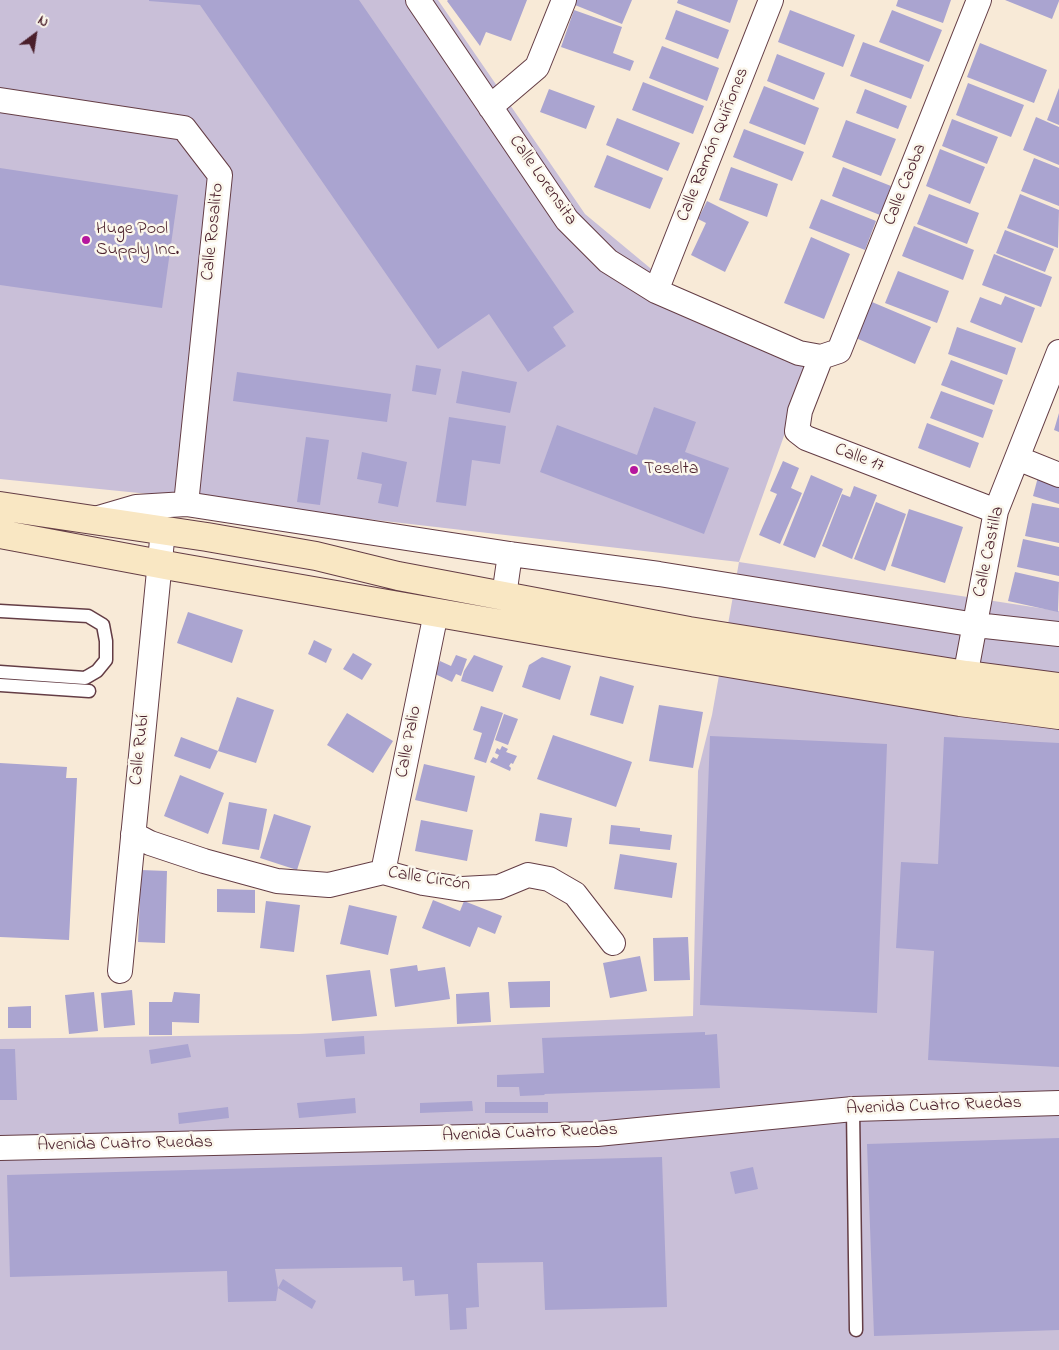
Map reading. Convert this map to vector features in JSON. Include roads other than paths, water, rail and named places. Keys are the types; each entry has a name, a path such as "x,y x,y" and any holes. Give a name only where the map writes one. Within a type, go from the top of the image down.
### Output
{"street":[{"name":"Calle Lorensita","path":"418,0 567,220 608,261 656,291 799,353 821,356"},
{"path":"490,107 538,67 564,0"},
{"name":"Calle Ramón Quiñones","path":"656,291 771,0"},
{"name":"Calle Caoba","path":"821,356 839,351 979,0"},
{"name":"Calle Rosalito","path":"0,100 184,128 220,175 186,504"},
{"name":"Calle Castilla","path":"960,702 996,511 1059,352"},
{"name":"Calle 17","path":"821,356 800,411 796,431 806,438 996,511"},
{"path":"1017,458 1059,475"},
{"path":"95,519 136,507 186,504 510,554 659,574 976,625 1059,634"},
{"path":"0,506 95,519 316,556 398,576 689,631 966,675 1059,687"},
{"name":"Calle Rubí","path":"120,971 163,530"},
{"path":"0,534 436,613 960,702 1059,714"},
{"path":"504,596 510,554"},
{"name":"Calle Palio","path":"383,872 436,613"},
{"name":"Calle Circón","path":"133,834 150,843 195,858 278,881 329,884 383,872 423,883 462,889 499,887 528,874 549,878 575,894 612,943"},
{"name":"Avenida Cuatro Ruedas","path":"0,1148 597,1134 853,1108 1059,1103"}],"lane":[{"path":"0,611 88,616 103,625 106,641 106,660 97,671 85,678 0,672"},
{"path":"0,685 89,691"},
{"path":"853,1108 856,1330"}],"place":[{"name":"Huge Pool Supply Inc.","path":"86,240"},
{"name":"Teselta","path":"634,470"}]}
